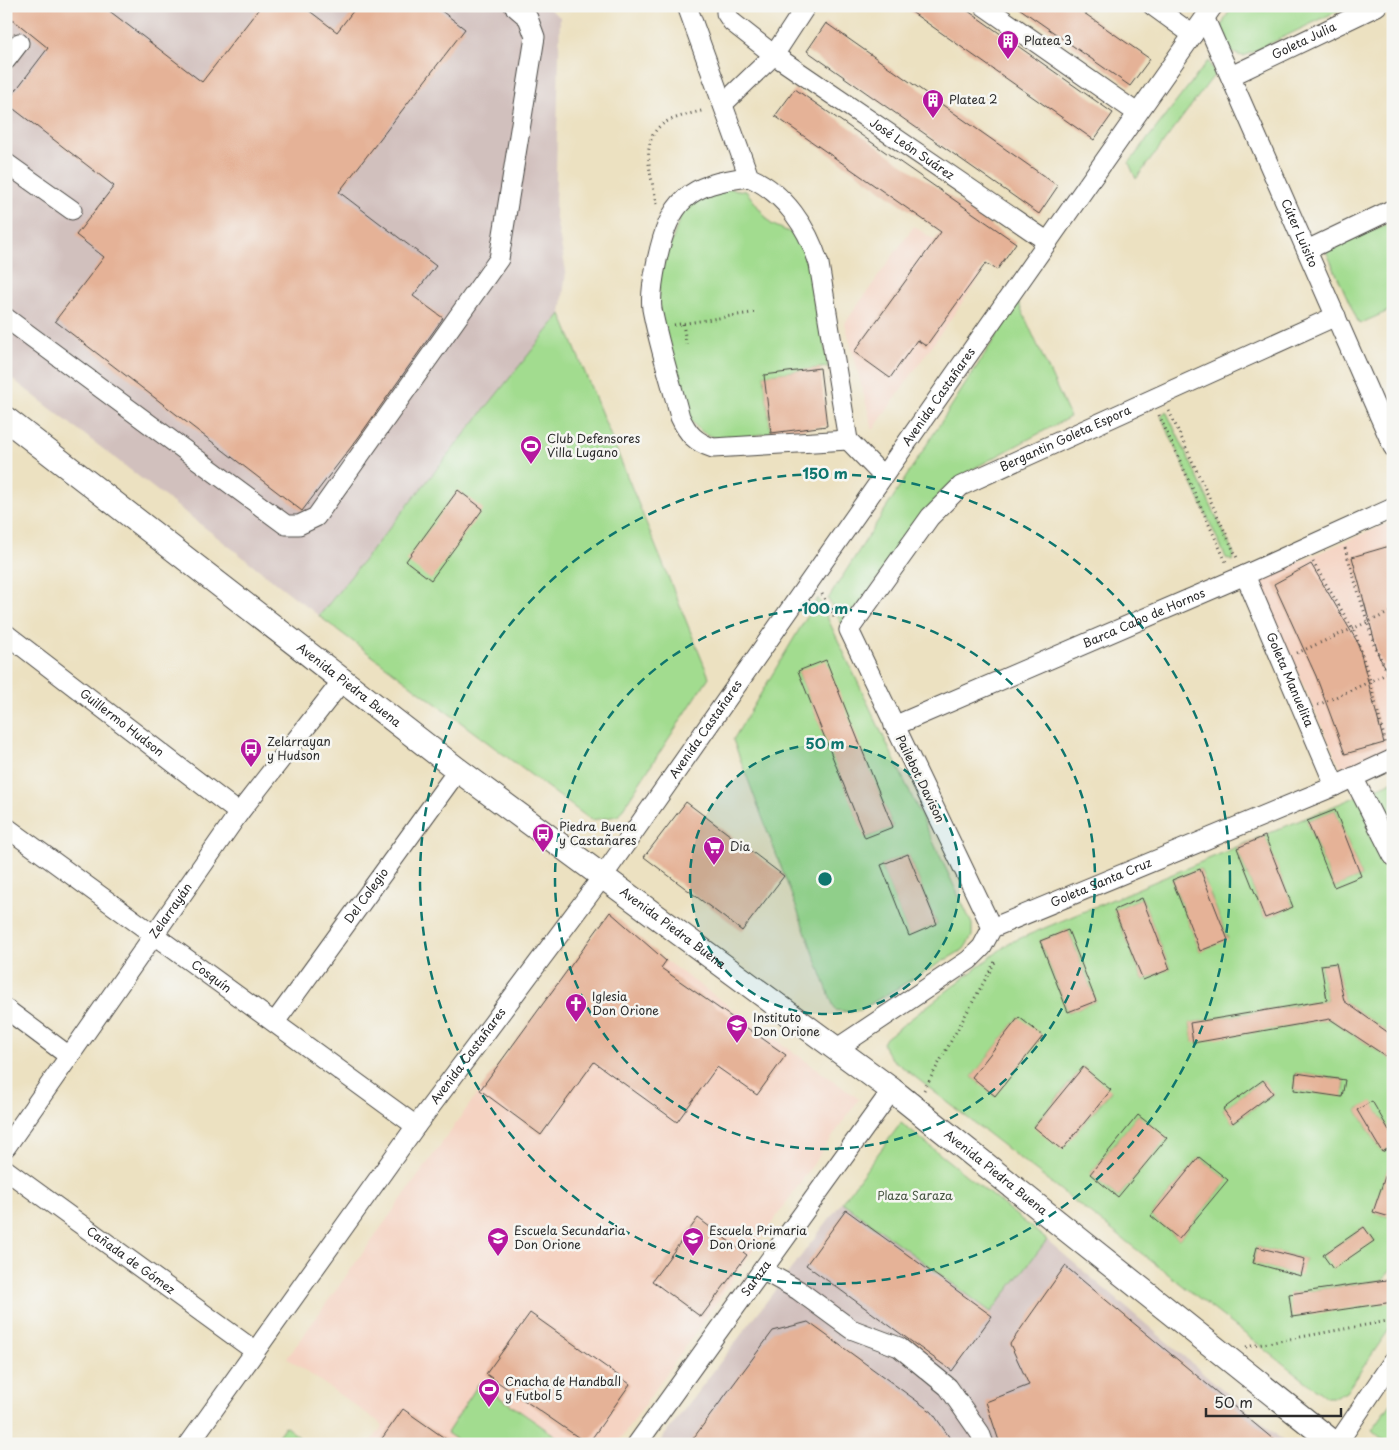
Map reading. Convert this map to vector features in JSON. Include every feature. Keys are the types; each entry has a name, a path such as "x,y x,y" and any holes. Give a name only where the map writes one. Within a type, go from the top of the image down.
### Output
{"main road":[{"name":"Avenida Piedra Buena","path":"6,419 342,682 458,770 892,1090 1336,1444"}],"street":[{"path":"6,318 286,525 299,525 316,517 499,259 535,37 528,18 514,6"},
{"path":"688,6 749,177"},
{"name":"José León Suárez","path":"726,6 726,13 732,22 774,55 1048,242"},
{"path":"723,104 774,55 806,6"},
{"path":"984,6 1136,113"},
{"path":"1153,6 1193,35"},
{"name":"Goleta Julia","path":"1231,76 1377,6"},
{"name":"Avenida Castañares","path":"189,1444 416,1126 603,876 812,575 1048,242 1136,113 1209,13"},
{"name":"Cúter Luisito","path":"1209,13 1231,76 1393,447"},
{"path":"6,60 18,43"},
{"path":"6,163 72,210"},
{"path":"848,440 726,449 699,444 688,433 680,417 652,308 653,285 663,234 676,207 695,190 720,180 749,177 766,185 804,225 819,264 848,440 883,476"},
{"path":"1307,250 1393,209"},
{"name":"Bergantin Goleta Espora","path":"849,630 930,518 961,486 1336,316"},
{"name":"Barca Cabo de Hornos","path":"894,726 1393,508"},
{"name":"Goleta Manuelita","path":"1241,576 1281,660 1334,786"},
{"name":"Pailebot Davison","path":"849,630 992,928"},
{"name":"Guillermo Hudson","path":"6,634 239,813"},
{"name":"Zelarrayán","path":"6,1147 239,813 342,682"},
{"name":"Goleta Santa Cruz","path":"992,928 1353,778 1391,759"},
{"name":"Del Colegio","path":"275,1022 458,770"},
{"path":"1353,778 1393,856"},
{"name":"Cosquín","path":"6,827 416,1126"},
{"path":"836,1049 969,960 982,947 992,928"},
{"path":"6,1009 68,1056"},
{"name":"Saraza","path":"638,1444 892,1090"},
{"name":"Cañada de Gómez","path":"6,1170 256,1351"},
{"path":"762,1270 798,1290 851,1329 899,1347 948,1387 980,1433 984,1444"},
{"path":"1336,1444 1393,1361"}],"path":[{"path":"663,234 648,151 650,138 660,126 669,121 723,104"},
{"path":"657,328 757,312"},
{"path":"683,324 687,348"},
{"path":"1169,411 1241,576"},
{"path":"1159,416 1241,576"},
{"path":"1338,532 1349,558 1379,657 1393,684"},
{"path":"1306,546 1352,629 1370,681 1391,759"},
{"path":"812,575 836,620 842,628 849,630"},
{"path":"1281,660 1393,611"},
{"path":"1303,713 1393,671"},
{"path":"914,1108 1001,952"},
{"path":"1221,1352 1393,1320"}],"shaded area":[{"path":"6,6 545,6 560,17 555,213 566,271 561,314 319,616 6,374"},
{"path":"914,226 982,274 873,430 845,323"},
{"path":"1393,521 1393,749 1342,771 1256,580"},
{"name":"Escuela Secundaria Don Orione","path":"666,961 859,1099 617,1444 370,1444 383,1425 287,1358 480,1090 541,1135"},
{"path":"842,1202 990,1312 1047,1240 1287,1444 658,1444"}],"green space":[{"path":"1233,6 1348,6 1244,56 1231,51 1223,39 1222,28 1226,16"},
{"path":"1208,61 1215,74 1136,179 1129,163"},
{"path":"725,188 746,191 771,224 802,238 810,254 828,367 764,375 771,433 722,439 702,432 693,424 685,411 658,307 660,275 683,209 699,196"},
{"path":"1393,221 1393,309 1359,324 1326,251"},
{"path":"1018,302 1070,417 969,471 927,512 843,626 828,599"},
{"name":"Club Defensores Villa Lugano","path":"561,314 709,677 618,816 591,820 319,616"},
{"path":"1166,411 1234,554 1232,561 1226,558 1161,416"},
{"path":"818,598 972,924 972,936 964,949 860,1010 850,1012 835,1010 733,740","holes":["798,671 854,732 827,742","864,756 893,827 866,838 837,768","908,854 937,924 909,935 881,865"]},
{"path":"1393,781 1393,1036 1344,1001 1336,963 1321,965 1327,1000 1190,1023 1193,1042 1330,1019 1393,1061 1393,1137 1372,1102 1357,1110 1382,1152 1393,1146 1393,1166 1389,1165 1374,1212 1389,1217 1393,1208 1393,1267 1383,1280 1290,1294 1393,1299 1393,1324 1346,1392 1336,1397 1326,1397 892,1059 883,1043 886,1038 1009,943","holes":["1335,810 1361,876 1334,887 1307,821","1265,837 1293,907 1265,918 1237,848","1200,869 1228,939 1200,951 1172,880","1142,898 1170,969 1143,980 1114,910","1068,930 1096,1001 1068,1012 1040,941","1019,1017 995,1096 972,1077","1083,1067 1111,1091 1062,1149 1034,1126","1296,1073 1345,1080 1343,1096 1294,1090","1263,1080 1273,1094 1233,1123 1223,1109","1138,1115 1166,1139 1118,1197 1090,1174","1199,1157 1228,1180 1179,1239 1151,1216","1364,1227 1374,1241 1324,1255","1257,1247 1305,1259 1300,1275 1253,1263"]},
{"name":"Plaza Saraza","path":"901,1123 1047,1240 991,1312 842,1202"},
{"name":"Cnacha de Handball y Futbol 5","path":"479,1383 560,1439 557,1444 463,1444 447,1433"},
{"path":"1393,1401 1393,1444 1388,1444 1372,1430"},
{"path":"285,1426 308,1444 272,1444"}],"building":[{"path":"6,6 103,6 202,82 261,6 303,6 337,32 357,6 435,6 465,29 339,192 436,266 413,296 443,318 358,438 302,511 55,321 104,257 76,235 114,186 6,103 48,48 6,14"},
{"name":"Platea 3","path":"903,6 961,6 1113,113 1094,140"},
{"path":"1016,6 1074,6 1150,59 1130,86"},
{"name":"Platea 2","path":"826,23 1058,186 1039,214 807,51"},
{"path":"795,89 1016,243 997,270 986,263 926,346 917,340 890,378 854,352 941,232 775,116"},
{"path":"820,368 827,426 771,433 764,375"},
{"path":"458,490 483,509 431,580 406,561"},
{"path":"1393,545 1393,679 1379,657 1352,557"},
{"path":"1311,564 1358,643 1384,743 1345,754 1316,676 1274,584"},
{"path":"826,660 893,827 865,838 798,671"},
{"name":"Dia","path":"686,802 784,876 742,931 644,857"},
{"path":"1335,810 1361,876 1334,887 1307,821"},
{"path":"1265,836 1293,907 1265,918 1237,848"},
{"path":"908,854 937,924 909,936 881,865"},
{"path":"1200,869 1228,940 1200,951 1172,880"},
{"path":"1142,898 1170,969 1143,980 1114,910"},
{"path":"610,912 666,961 661,968 786,1055 757,1095 717,1067 677,1122 594,1062 541,1135 480,1090"},
{"path":"1068,930 1096,1001 1068,1012 1040,941"},
{"path":"1336,963 1344,1001 1393,1036 1393,1061 1330,1019 1193,1043 1190,1023 1327,1000 1321,965"},
{"path":"1019,1017 1043,1036 995,1096 972,1077"},
{"path":"1083,1067 1111,1090 1062,1150 1034,1127"},
{"path":"1296,1073 1345,1080 1342,1097 1294,1090"},
{"path":"1263,1080 1273,1093 1233,1123 1223,1109"},
{"path":"1372,1101 1393,1137 1393,1146 1382,1152 1357,1110"},
{"path":"1138,1115 1167,1138 1118,1197 1090,1174"},
{"path":"1199,1157 1228,1180 1179,1239 1151,1216"},
{"path":"1390,1162 1393,1162 1393,1208 1390,1217 1373,1212"},
{"path":"846,1210 992,1316 952,1371 806,1265"},
{"path":"698,1218 747,1255 701,1317 652,1281"},
{"path":"1364,1227 1374,1241 1333,1269 1323,1255"},
{"path":"1257,1247 1305,1259 1301,1276 1253,1263"},
{"path":"1065,1266 1279,1444 1000,1444 986,1402 1029,1385 1010,1344"},
{"path":"1393,1279 1393,1302 1292,1317 1289,1294"},
{"path":"530,1313 630,1384 588,1444 486,1374"},
{"path":"808,1322 932,1412 954,1444 689,1444 773,1331"},
{"path":"403,1409 453,1444 378,1444"}],"place":[{"name":"Platea 3","path":"1008,60"},
{"name":"Platea 2","path":"933,119"},
{"name":"Club Defensores Villa Lugano","path":"531,465"},
{"name":"Zelarrayan y Hudson","path":"251,768"},
{"name":"Piedra Buena y Castañares","path":"543,853"},
{"name":"Dia","path":"714,866"},
{"name":"Iglesia Don Orione","path":"576,1023"},
{"name":"Instituto Don Orione","path":"737,1044"},
{"name":"Escuela Secundaria Don Orione","path":"498,1257"},
{"name":"Escuela Primaria Don Orione","path":"693,1257"},
{"name":"Cnacha de Handball y Futbol 5","path":"489,1408"}]}
